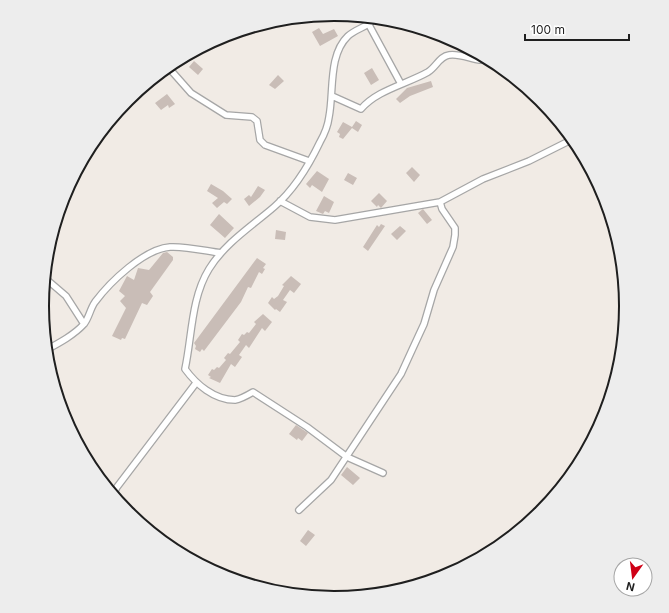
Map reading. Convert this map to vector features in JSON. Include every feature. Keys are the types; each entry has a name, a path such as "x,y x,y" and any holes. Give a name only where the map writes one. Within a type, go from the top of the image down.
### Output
{"street":[{"path":"383,473 347,457 307,427 253,392 236,400 214,395 196,383 185,369 197,301 208,270 221,253 251,224 280,201 298,180 309,162 320,142 329,119 332,96 332,80 336,58 341,46 348,36 369,25 401,84"},
{"path":"332,96 361,109 386,91 427,73 434,68 440,59 450,55 478,60"},
{"path":"172,72 191,93 226,115 252,117 257,120 260,140 265,145 309,162"},
{"path":"280,201 310,217 334,220 440,202 483,179 529,161 567,142"},
{"path":"299,510 331,480 347,457 400,374 424,324 434,290 453,247 456,235 454,228 442,209 440,202"},
{"path":"51,347 64,340 84,324 94,303 102,294 132,265 152,251 170,247 221,253"},
{"path":"50,283 66,296 84,324"},
{"path":"116,490 196,383"}],"building":[{"path":"319,28 323,34 334,29 338,36 320,46 312,32"},
{"path":"194,61 203,69 198,75 189,67"},
{"path":"372,68 379,80 371,85 364,73"},
{"path":"278,75 284,81 275,89 269,85"},
{"path":"431,81 433,87 410,96 400,103 396,99 407,88"},
{"path":"167,94 175,104 169,108 168,105 161,110 155,103"},
{"path":"356,121 362,125 358,132 352,128 343,139 339,137 340,134 337,132 343,122 352,127"},
{"path":"412,167 420,175 414,182 406,173"},
{"path":"317,171 329,179 322,192 312,185 310,188 306,184"},
{"path":"348,173 357,178 353,185 344,180"},
{"path":"211,184 223,191 232,199 227,204 224,202 217,208 212,203 218,198 207,191"},
{"path":"258,186 265,190 260,197 249,206 244,199 249,195 251,197"},
{"path":"379,193 387,201 381,208 378,205 377,207 371,201"},
{"path":"324,196 334,202 329,213 325,211 323,214 316,211"},
{"path":"423,209 432,220 427,224 418,213"},
{"path":"219,214 234,228 225,238 210,225"},
{"path":"381,224 385,226 368,251 363,247 377,225 379,227"},
{"path":"400,226 406,231 397,240 391,234"},
{"path":"276,230 286,232 285,240 275,239"},
{"path":"167,252 173,257 173,260 150,292 153,296 147,305 142,303 125,339 122,338 121,340 112,336 126,308 120,301 125,296 119,291 127,276 134,280 138,268 149,270 163,253"},
{"path":"257,258 266,264 263,268 265,269 262,274 259,272 251,288 248,287 241,302 204,351 202,349 200,352 195,349 196,346 194,343"},
{"path":"291,276 301,284 294,293 290,290 283,300 287,302 280,312 276,309 275,310 268,303 272,297 274,299 278,296 284,286 282,285"},
{"path":"263,314 272,322 265,331 262,328 249,348 246,345 239,355 242,357 235,367 231,364 220,383 209,378 211,377 208,375 212,369 214,370 217,367 219,368 226,360 224,358 228,353 230,354 240,342 238,340 242,334 244,335 247,332 249,333 256,324 254,322"},
{"path":"296,425 308,433 302,441 298,438 297,440 289,434"},
{"path":"347,467 360,478 353,485 341,475"},
{"path":"308,530 315,535 306,546 300,541"}]}
